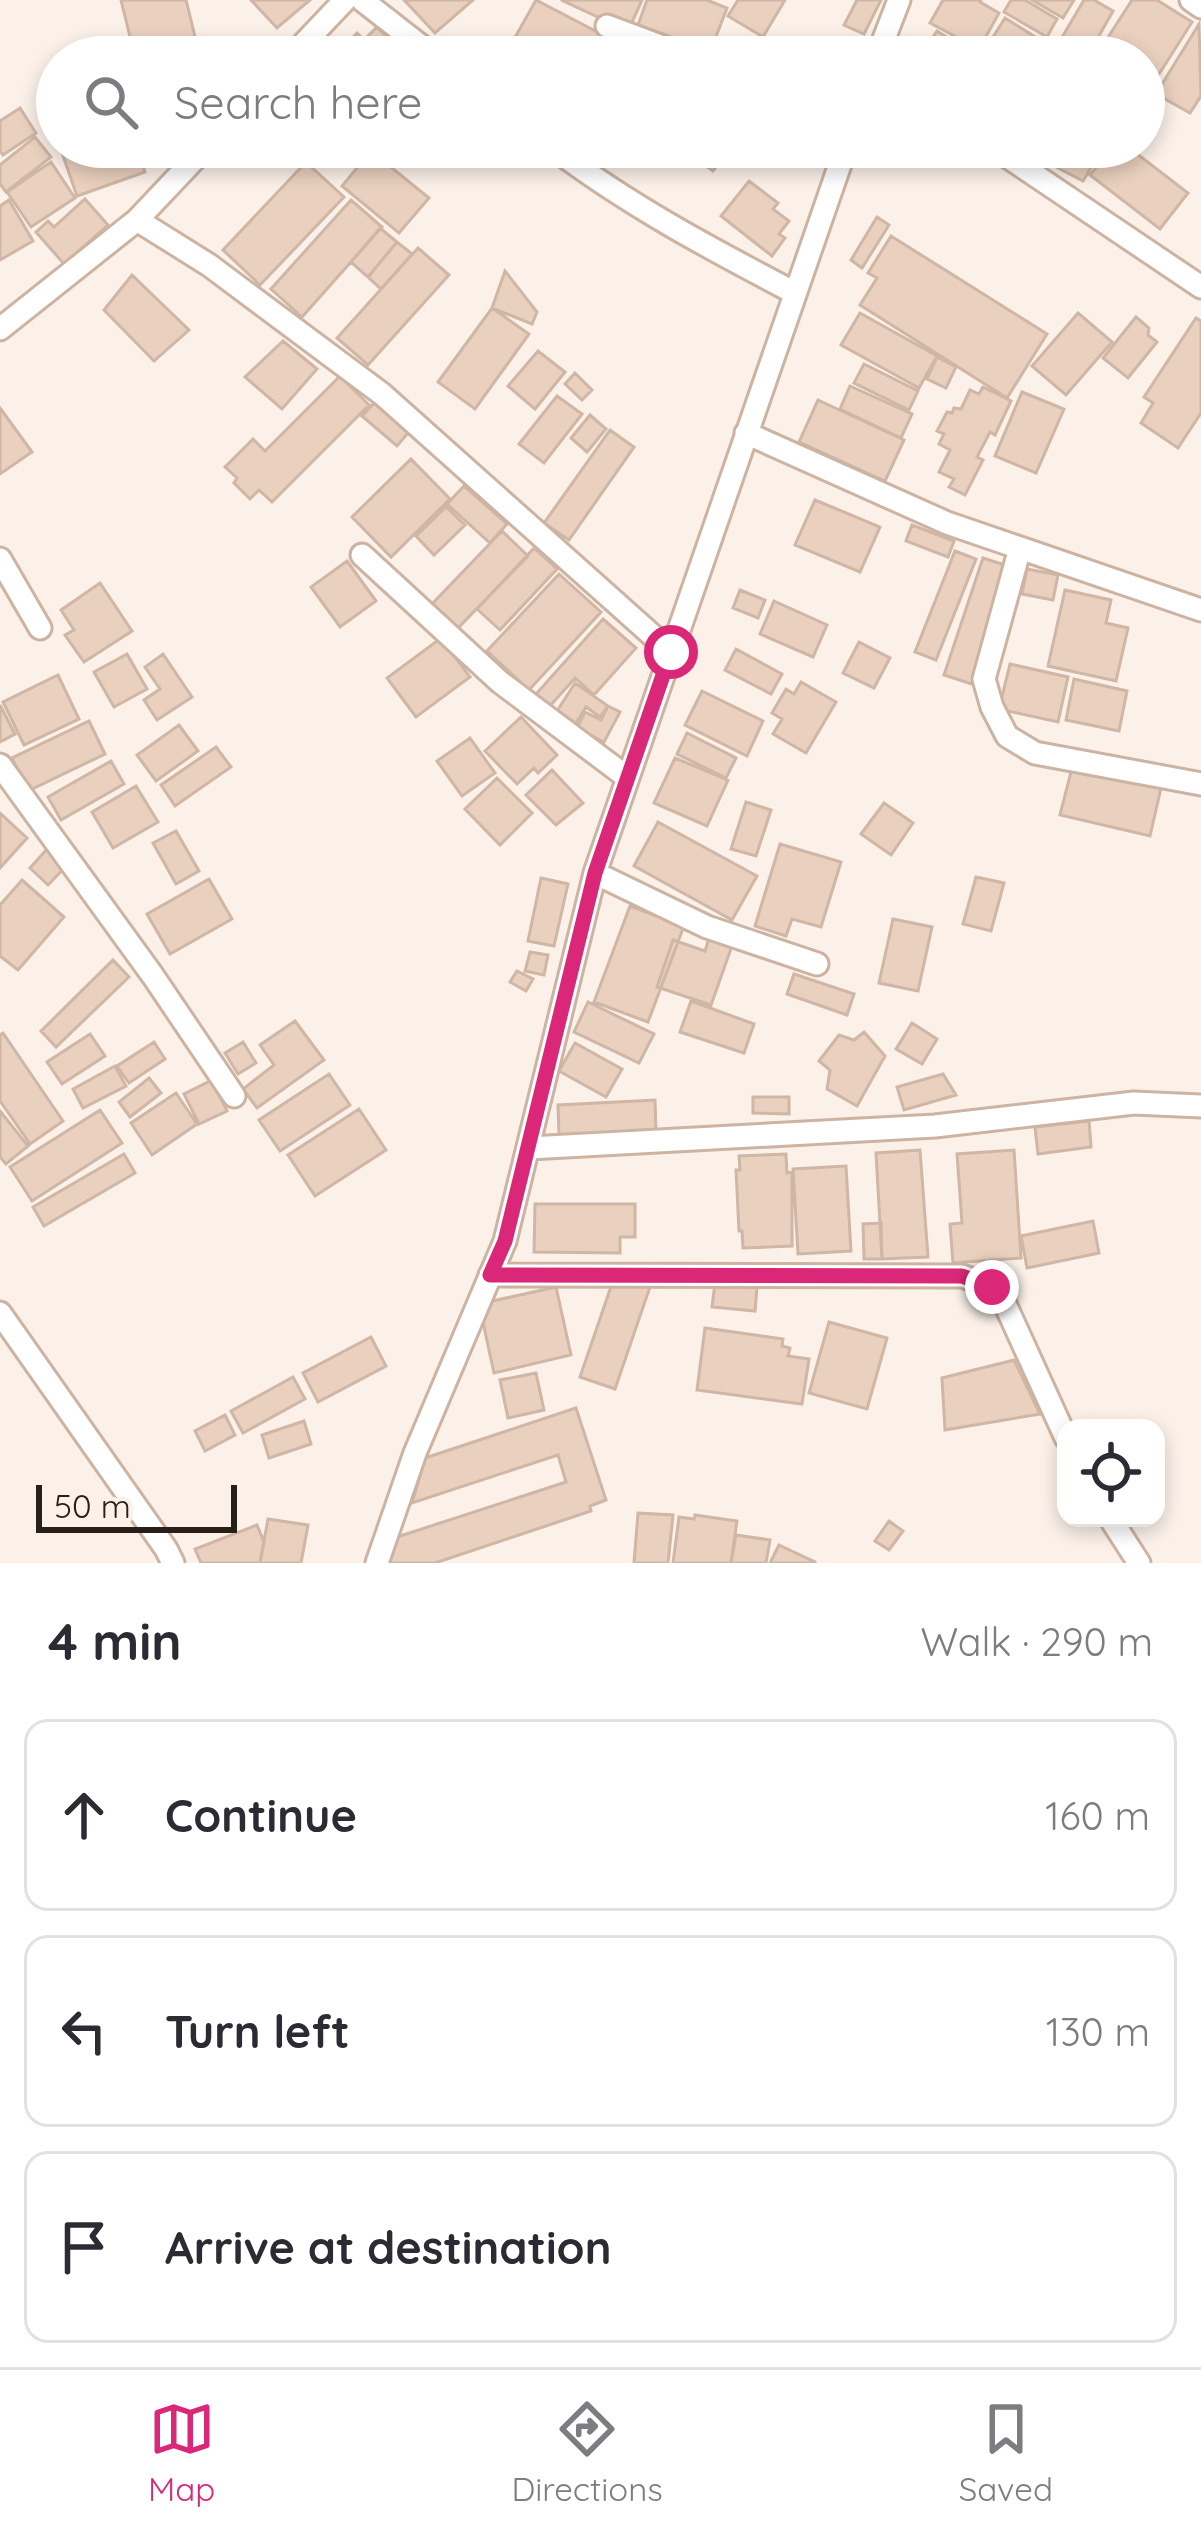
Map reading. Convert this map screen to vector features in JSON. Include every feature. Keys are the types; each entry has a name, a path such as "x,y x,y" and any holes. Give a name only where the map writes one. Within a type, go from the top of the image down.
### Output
{"street":[{"path":"311,36 345,0"},
{"path":"362,0 409,36"},
{"path":"885,36 899,0"},
{"path":"1191,0 1201,8"},
{"path":"607,26 634,36"},
{"path":"0,329 137,220 186,168"},
{"path":"579,168 697,243 795,293"},
{"path":"376,1563 415,1453 505,1241 595,873 795,293 832,168"},
{"path":"1024,168 1201,287"},
{"path":"137,220 209,265 382,394 671,652"},
{"path":"746,434 947,523 1201,610"},
{"path":"1020,548 984,679 1007,736 1035,753 1201,784"},
{"path":"362,555 500,682 628,778"},
{"path":"0,560 40,628"},
{"path":"0,765 234,1096"},
{"path":"595,873 707,927 817,964"},
{"path":"529,1148 935,1126 1133,1102 1201,1106"},
{"path":"490,1275 962,1276 992,1287 1005,1304 1057,1419"},
{"path":"0,1313 173,1563"},
{"path":"1116,1527 1139,1563"}],"building":[{"path":"121,0 186,0 195,36 130,36"},
{"path":"251,0 310,0 277,28"},
{"path":"404,0 473,0 435,33"},
{"path":"536,0 605,36 516,36"},
{"path":"561,0 642,0 628,31"},
{"path":"647,0 707,0 727,8 716,36 667,36 638,25"},
{"path":"738,0 785,0 764,36 728,16"},
{"path":"857,0 881,0 864,34 844,25"},
{"path":"943,0 981,0 999,13 986,36 954,36 930,23"},
{"path":"1011,0 1025,0 1057,19 1045,36 1004,12"},
{"path":"1032,0 1074,0 1063,18"},
{"path":"1084,0 1113,11 1099,36 1063,36"},
{"path":"1132,0 1157,0 1192,22 1165,65 1165,36 1109,36"},
{"path":"1005,18 1034,36 994,36"},
{"path":"1199,24 1201,96 1190,113 1165,99 1165,79"},
{"path":"20,108 36,133 3,155 0,121"},
{"path":"36,138 37,168 6,192 0,184 0,165"},
{"path":"42,168 55,168 75,198 31,227 7,192"},
{"path":"67,168 144,168 145,172 77,196"},
{"path":"300,168 313,168 344,197 260,285 223,250"},
{"path":"357,168 392,168 429,198 399,233 342,186"},
{"path":"1058,168 1091,168 1083,181"},
{"path":"1096,168 1155,168 1188,193 1160,229 1090,175"},
{"path":"749,181 778,203 773,209 789,221 779,234 785,238 772,256 721,216"},
{"path":"85,199 108,225 64,264 36,232 48,221 54,227"},
{"path":"9,200 33,241 0,260 0,206"},
{"path":"351,200 382,227 302,317 271,289"},
{"path":"877,217 889,225 862,268 851,260"},
{"path":"380,228 397,242 368,277 351,262"},
{"path":"891,236 1047,334 1007,398 860,305 877,278 868,273"},
{"path":"397,242 412,254 381,289 368,277"},
{"path":"418,248 449,275 368,365 337,338"},
{"path":"505,271 537,312 532,324 492,308"},
{"path":"132,275 189,330 154,361 104,310"},
{"path":"492,308 529,334 475,409 438,382"},
{"path":"860,313 937,356 919,388 841,345"},
{"path":"1078,313 1112,342 1066,395 1032,366"},
{"path":"1136,317 1157,342 1128,378 1103,358"},
{"path":"1196,318 1201,321 1201,413 1178,448 1141,423 1153,403 1144,397"},
{"path":"283,341 317,369 282,409 245,377"},
{"path":"538,351 565,372 535,409 508,386"},
{"path":"937,357 956,367 946,388 927,379"},
{"path":"864,364 918,391 909,410 854,383"},
{"path":"575,373 592,390 582,400 565,384"},
{"path":"340,376 369,405 272,502 259,490 250,499 225,467 253,439 265,451"},
{"path":"850,386 912,414 901,438 840,409"},
{"path":"983,387 1011,401 995,435 990,432 977,457 983,460 965,495 949,487 954,479 939,472 950,450 939,444 944,434 937,431 947,412 961,409 970,390 979,394"},
{"path":"1022,392 1064,409 1036,473 995,456"},
{"path":"557,396 582,414 544,463 519,444"},
{"path":"818,400 904,440 885,481 799,442"},
{"path":"374,403 409,432 397,446 362,416"},
{"path":"0,408 32,452 0,474"},
{"path":"590,415 606,429 587,452 571,438"},
{"path":"610,430 634,447 569,540 544,523"},
{"path":"411,459 450,499 391,557 352,517"},
{"path":"464,486 507,524 490,543 447,504"},
{"path":"815,500 880,527 860,572 795,545"},
{"path":"446,507 465,525 434,555 416,536"},
{"path":"912,525 954,541 948,557 906,541"},
{"path":"502,531 528,556 456,630 431,605"},
{"path":"534,548 557,569 500,630 477,609"},
{"path":"955,551 976,559 936,660 915,652"},
{"path":"983,558 1011,567 972,684 944,675"},
{"path":"347,561 376,601 340,627 311,587"},
{"path":"1027,569 1058,575 1053,600 1022,594"},
{"path":"559,574 601,612 529,690 487,651"},
{"path":"100,583 132,631 84,662 65,635 74,630 61,610"},
{"path":"740,590 765,600 758,618 733,608"},
{"path":"1065,590 1111,600 1106,623 1128,628 1116,681 1048,666"},
{"path":"774,601 827,625 813,657 760,634"},
{"path":"603,619 636,648 594,695 575,678 550,706 536,694"},
{"path":"441,638 470,677 416,717 387,678"},
{"path":"859,642 890,658 874,688 843,673"},
{"path":"736,649 782,674 771,694 725,670"},
{"path":"127,654 147,689 114,707 94,672"},
{"path":"163,654 192,697 157,720 144,700 160,689 145,667"},
{"path":"1010,664 1068,677 1058,722 999,709"},
{"path":"58,675 79,719 24,745 3,702"},
{"path":"1074,679 1127,691 1119,731 1066,720"},
{"path":"801,682 836,702 806,753 773,734 782,719 772,713 786,689 794,694"},
{"path":"575,683 608,706 600,717 586,707 576,723 557,711"},
{"path":"702,691 763,721 747,756 685,725"},
{"path":"0,705 15,734 0,742"},
{"path":"608,706 620,712 604,742 577,728 585,712 601,720"},
{"path":"521,717 557,755 517,784 485,751"},
{"path":"89,721 105,754 28,791 12,758"},
{"path":"179,725 198,751 156,781 137,755"},
{"path":"687,733 736,758 726,778 677,754"},
{"path":"470,738 495,773 462,796 437,761"},
{"path":"216,747 231,767 175,806 161,785"},
{"path":"675,758 728,780 707,826 654,803"},
{"path":"111,761 124,784 61,820 48,797"},
{"path":"1072,768 1161,788 1150,836 1060,815"},
{"path":"552,770 583,803 556,825 526,795"},
{"path":"497,778 532,813 500,845 465,809"},
{"path":"136,786 158,822 113,848 92,812"},
{"path":"746,802 771,810 756,856 731,849"},
{"path":"884,803 913,823 891,855 861,834"},
{"path":"0,813 27,838 0,868"},
{"path":"658,822 757,876 732,920 634,866"},
{"path":"176,831 199,871 176,884 153,843"},
{"path":"780,844 841,862 821,927 792,919 786,936 755,926"},
{"path":"48,848 67,865 48,885 30,868"},
{"path":"976,877 1004,883 991,931 963,924"},
{"path":"541,878 568,884 554,946 528,941"},
{"path":"209,879 232,919 170,954 147,914"},
{"path":"22,880 64,917 18,970 0,956 0,905"},
{"path":"630,906 684,926 648,1022 594,1002"},
{"path":"893,919 932,927 918,991 879,983"},
{"path":"710,935 733,943 711,1005 657,987 673,940 705,951"},
{"path":"530,952 548,955 544,975 525,971"},
{"path":"113,960 129,977 56,1047 41,1031"},
{"path":"517,971 533,979 526,991 510,982"},
{"path":"794,974 854,994 847,1015 787,994"},
{"path":"691,1001 754,1024 744,1053 680,1032"},
{"path":"588,1002 654,1034 639,1063 574,1032"},
{"path":"295,1021 324,1060 257,1108 243,1089 274,1065 260,1045"},
{"path":"912,1023 937,1039 922,1064 896,1049"},
{"path":"864,1032 885,1056 857,1106 827,1089 830,1070 819,1061 839,1035 854,1040"},
{"path":"3,1033 63,1121 30,1144 0,1101"},
{"path":"90,1034 105,1056 62,1084 47,1062"},
{"path":"154,1042 165,1059 129,1083 117,1066"},
{"path":"243,1042 256,1063 238,1074 225,1053"},
{"path":"575,1043 622,1069 606,1097 559,1071"},
{"path":"115,1066 126,1086 83,1108 73,1089"},
{"path":"329,1074 350,1105 280,1151 259,1120"},
{"path":"943,1074 956,1095 904,1110 897,1087"},
{"path":"149,1078 161,1093 130,1117 119,1102"},
{"path":"212,1080 227,1111 199,1124 184,1094"},
{"path":"176,1093 197,1124 152,1155 131,1123"},
{"path":"753,1097 789,1097 789,1114 753,1113"},
{"path":"655,1100 656,1130 559,1135 558,1105"},
{"path":"359,1109 386,1150 315,1196 288,1155"},
{"path":"100,1110 122,1143 32,1201 10,1167"},
{"path":"0,1111 28,1146 6,1164 0,1157"},
{"path":"1089,1121 1091,1147 1038,1154 1035,1127"},
{"path":"920,1150 928,1257 882,1259 876,1153"},
{"path":"1014,1150 1021,1258 953,1263 950,1224 962,1223 957,1154"},
{"path":"124,1154 135,1173 44,1226 33,1207"},
{"path":"786,1154 787,1173 792,1172 792,1246 743,1248 736,1170 740,1170 739,1156"},
{"path":"846,1166 851,1251 798,1254 793,1169"},
{"path":"535,1204 635,1204 635,1237 620,1237 620,1253 534,1252"},
{"path":"1093,1221 1099,1253 1027,1268 1021,1236"},
{"path":"881,1223 882,1259 864,1259 863,1224"},
{"path":"615,1275 650,1287 615,1389 580,1377"},
{"path":"715,1283 757,1287 755,1311 712,1307"},
{"path":"556,1287 571,1355 494,1373 479,1304"},
{"path":"829,1322 887,1338 867,1409 809,1393"},
{"path":"705,1328 783,1339 782,1346 790,1348 788,1356 809,1359 802,1404 697,1390"},
{"path":"371,1337 386,1366 318,1402 303,1373"},
{"path":"1014,1360 1040,1414 945,1430 942,1378"},
{"path":"536,1373 544,1410 508,1418 500,1380"},
{"path":"293,1377 305,1399 243,1433 231,1411"},
{"path":"576,1408 606,1500 590,1506 591,1511 435,1563 389,1563 394,1538 566,1482 558,1455 412,1503 425,1458"},
{"path":"225,1415 235,1435 205,1451 195,1431"},
{"path":"304,1421 311,1444 269,1458 262,1435"},
{"path":"638,1513 673,1515 668,1563 634,1563"},
{"path":"695,1515 737,1521 731,1563 673,1563 679,1517 694,1519"},
{"path":"268,1519 308,1525 301,1563 260,1563"},
{"path":"889,1521 903,1531 889,1550 875,1541"},
{"path":"257,1525 264,1542 260,1563 201,1563 195,1549"},
{"path":"736,1535 770,1540 766,1563 731,1563"},
{"path":"779,1545 815,1562 815,1563 770,1563"}],"route":[{"path":"671,652 595,873 505,1241 490,1275 962,1276 992,1287"}]}
